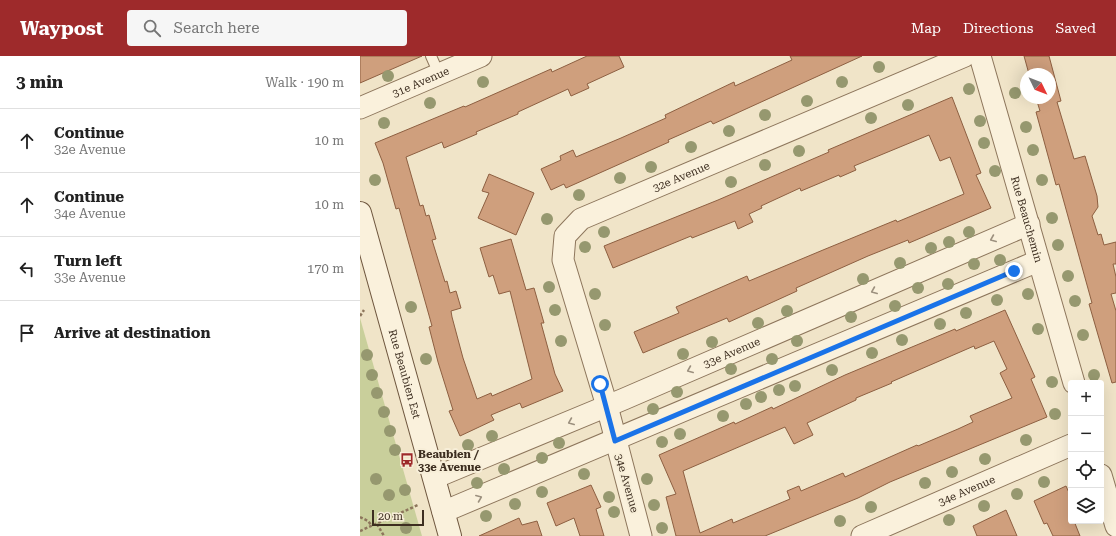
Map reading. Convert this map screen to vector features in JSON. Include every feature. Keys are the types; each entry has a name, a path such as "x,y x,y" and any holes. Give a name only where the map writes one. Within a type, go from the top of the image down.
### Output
{"street":[{"name":"31e Avenue","path":"360,108 435,65 481,56"},
{"name":"32e Avenue","path":"607,406 563,260 565,236 581,219 965,56"},
{"name":"Rue Beauchemin","path":"980,56 1073,380"},
{"name":"Rue Beaubien Est","path":"360,212 450,536"},
{"name":"33e Avenue","path":"434,478 607,406 1029,224"},
{"path":"443,512 615,441 1038,261"},
{"name":"34e Avenue","path":"607,406 641,536"},
{"name":"34e Avenue","path":"862,536 1068,446"},
{"path":"1104,486 1116,526"}],"path":[{"path":"360,316 364,310"},
{"path":"360,531 418,505"},
{"path":"360,517 368,521 372,526"},
{"path":"377,524 384,536"}],"green space":[{"path":"360,318 422,536 360,536"}],"building":[{"path":"360,56 422,56 360,83"},
{"path":"587,56 619,56 624,67 587,84 589,88 571,96 568,89 518,112 518,114 476,132 477,134 444,148 442,142 406,157 420,206 423,205 426,216 429,215 436,239 432,240 445,282 447,281 450,293 456,291 461,308 451,311 452,317 463,358 477,399 491,393 492,396 532,379 510,291 499,294 493,275 489,277 480,248 511,239 526,290 534,288 544,323 541,323 555,374 563,391 522,408 520,403 491,415 494,420 460,436 449,411 453,410 438,362 429,327 432,326 399,208 396,209 383,163 375,143 464,106 465,107 551,69 552,72"},
{"path":"790,56 862,56 713,124 711,121 668,140 669,142 566,188 564,184 551,190 541,169 561,160 560,156 573,150 576,157 621,138 666,118 665,115 734,82 735,86 792,60"},
{"path":"1024,56 1049,56 1052,68 1027,68"},
{"path":"1056,82 1061,101 1057,102 1074,159 1085,156 1097,196 1098,207 1092,216 1098,235 1101,234 1104,245 1116,242 1116,264 1113,264 1116,277 1116,293 1111,294 1116,311 1116,382 1112,383 1089,304 1092,303 1059,184 1056,185 1036,112 1040,111 1038,104 1056,104"},
{"path":"952,97 981,173 976,175 991,208 909,243 908,240 868,256 796,288 797,291 729,322 727,318 643,353 634,332 679,313 676,307 747,276 749,281 896,220 897,222 964,194 950,157 940,161 929,135 854,166 856,170 840,177 839,175 801,191 800,188 761,206 762,208 749,214 753,222 738,229 735,221 692,238 691,236 613,268 604,246 718,200 829,152 828,150"},
{"path":"489,174 534,193 516,235 478,218 489,193 482,191"},
{"path":"1005,310 1035,377 1031,379 1047,417 765,536 676,536 666,497 676,494 659,455 734,422 735,424 772,407 773,409 845,375 955,329 956,331","holes":["994,341 1007,369 1000,373 1012,398 970,416 973,422 845,477 843,473 801,491 799,486 787,491 790,499 733,523 732,519 700,533 683,471 785,427 794,444 813,435 807,423 856,400 856,398 974,346 975,349"]},
{"path":"591,485 601,507 596,509 604,536 580,536 574,518 556,526 547,503"},
{"path":"1066,486 1068,490 1068,524 1075,524 1080,536 1053,536 1047,523 1044,524 1034,501"},
{"path":"1006,510 1017,536 977,536 973,526"},
{"path":"519,518 522,525 537,521 542,536 479,536"}],"place":[{"name":"Beaubien / 33e Avenue","path":"407,460"}],"route":[{"path":"600,384 615,441 1014,271"}]}
